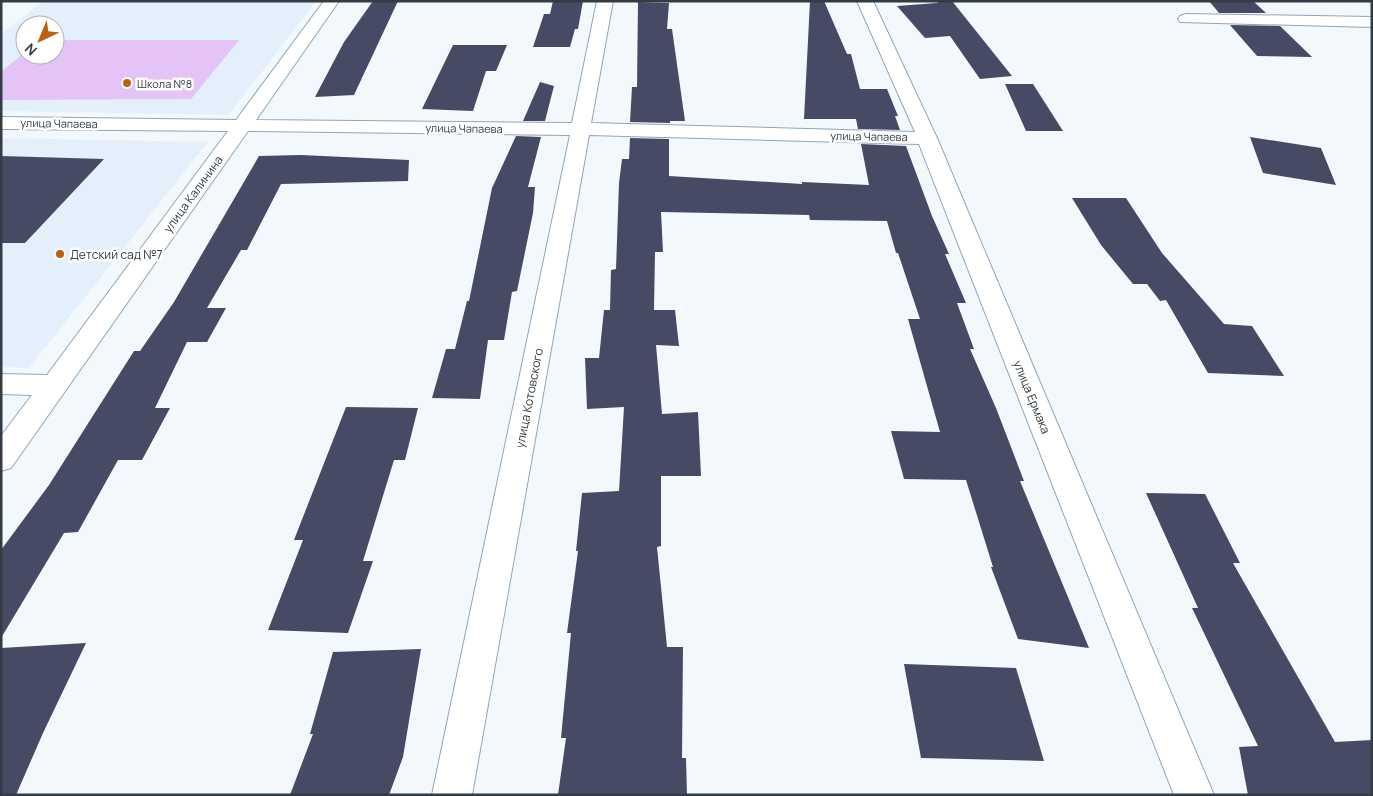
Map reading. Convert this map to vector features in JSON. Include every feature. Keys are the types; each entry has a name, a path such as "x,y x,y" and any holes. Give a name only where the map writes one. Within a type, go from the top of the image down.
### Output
{"street":[{"name":"улица Калинина","path":"1,459 332,1"},
{"name":"улица Котовского","path":"452,795 605,1"},
{"name":"улица Ермака","path":"865,1 926,138 1194,795"},
{"path":"1186,19 1372,22"},
{"name":"улица Чапаева","path":"1,123 581,129 926,138"},
{"path":"1,384 55,385"}],"shaded area":[{"name":"Школа №8","path":"44,1 316,1 229,115 1,111 1,34 15,23 15,65 65,65 65,15 26,15"},
{"path":"65,40 239,40 191,99 1,100 1,72 15,60 15,65 65,65"},
{"name":"Детский сад №7","path":"1,138 208,142 29,368 1,367"}],"building":[{"path":"373,1 398,1 354,95 315,97 344,42"},
{"path":"553,1 583,1 578,29 575,29 570,47 533,47 544,14 550,14"},
{"path":"810,1 824,1 847,54 851,54 860,89 887,89 898,116 895,116 900,130 858,129 856,119 804,119"},
{"path":"940,1 952,1 1012,76 980,79 950,36 925,38 897,6 937,3"},
{"path":"1209,1 1253,1 1266,13 1219,13"},
{"path":"638,2 669,3 667,29 672,29 685,121 670,121 670,123 630,122 632,87 637,87"},
{"path":"1230,25 1280,26 1312,57 1257,56"},
{"path":"453,45 507,45 496,71 486,71 473,111 422,109"},
{"path":"540,82 554,86 545,121 523,121"},
{"path":"1005,84 1033,84 1063,131 1026,131"},
{"path":"516,136 541,137 528,187 535,187 533,213 517,291 512,292 504,340 488,340 480,399 432,398 446,349 455,349 467,301 469,301 492,188"},
{"path":"1250,137 1321,148 1336,185 1263,173"},
{"path":"630,138 669,139 669,176 802,184 802,182 869,185 861,144 906,146 932,216 949,254 945,254 966,303 957,303 974,349 970,349 996,408 1024,481 1020,481 1089,648 1018,639 991,567 993,567 966,480 904,479 891,431 940,432 908,319 920,319 898,253 896,253 887,221 810,220 809,215 661,212 663,252 655,252 654,310 675,310 679,346 656,345 662,414 698,412 701,476 661,476 661,546 657,547 667,647 683,647 682,758 686,758 687,795 558,795 566,738 561,738 571,633 567,633 578,551 576,551 582,493 619,491 624,407 587,409 585,358 599,358 604,310 610,310 611,270 616,269 619,183 622,159 629,159"},
{"path":"301,155 409,160 408,181 281,184 247,250 241,250 207,308 226,308 207,342 187,342 155,408 170,408 142,460 118,460 78,532 64,533 1,638 1,550 49,485 134,351 140,351 174,302 259,156"},
{"path":"1,156 104,159 25,243 1,243"},
{"path":"1072,198 1126,198 1162,253 1224,324 1252,326 1284,376 1208,373 1166,300 1160,301 1147,284 1133,284 1101,245"},
{"path":"346,407 418,408 405,460 394,460 363,561 373,561 348,633 268,630 303,540 294,540"},
{"path":"1146,493 1205,494 1240,563 1233,563 1335,742 1372,740 1372,795 1248,795 1239,747 1258,746 1192,608 1198,608"},
{"path":"86,643 16,795 1,795 1,648"},
{"path":"421,649 403,757 389,795 290,795 313,734 310,734 333,652"},
{"path":"904,664 1016,668 1044,761 921,758"}],"place":[{"name":"Школа №8","path":"127,83"},
{"name":"Детский сад №7","path":"60,254"}]}
